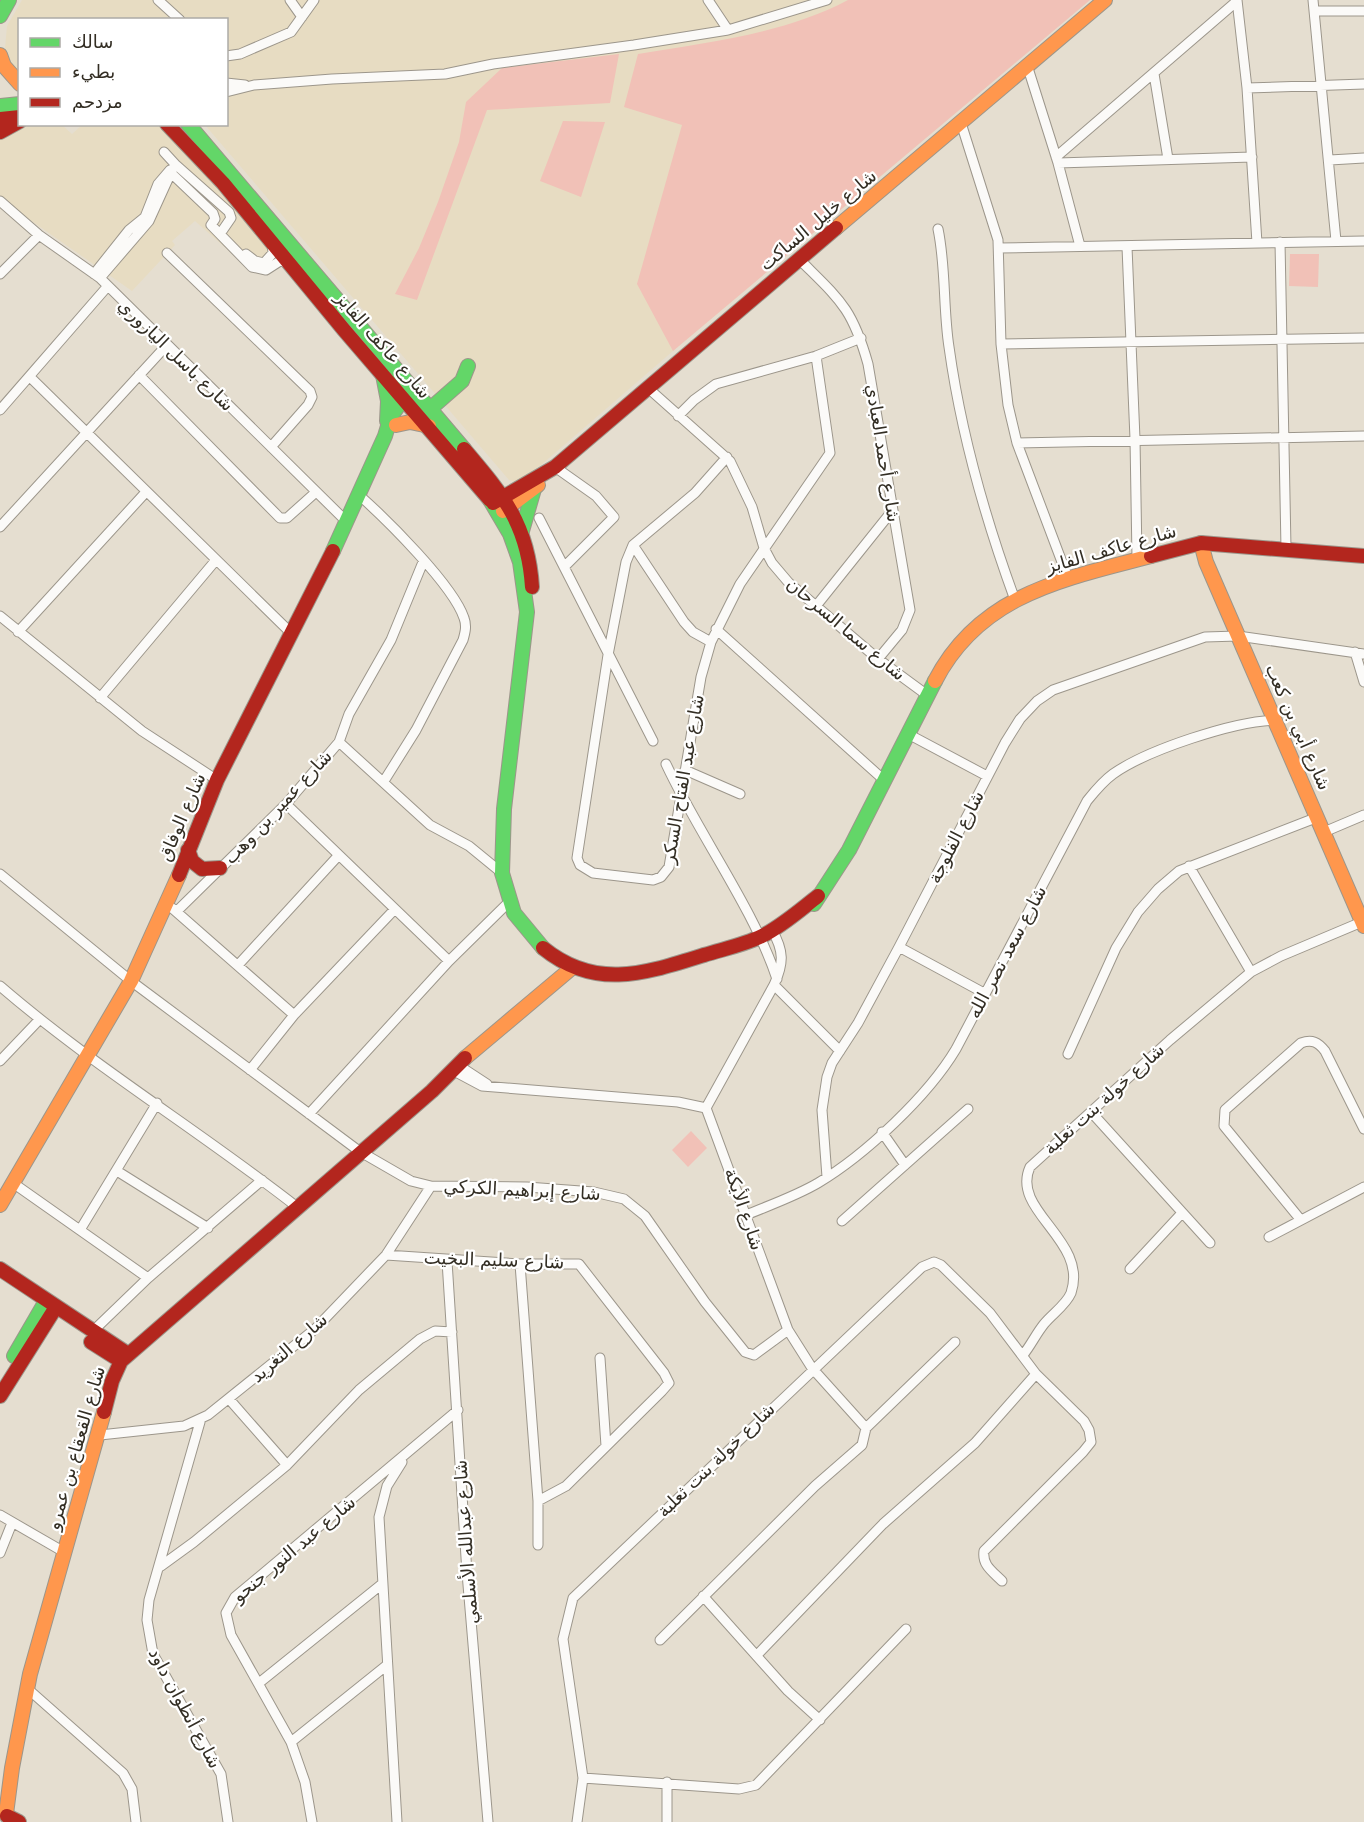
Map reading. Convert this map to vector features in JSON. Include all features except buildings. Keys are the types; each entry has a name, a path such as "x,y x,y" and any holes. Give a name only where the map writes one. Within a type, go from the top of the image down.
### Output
{"street":[{"path":"0,16 9,0"},
{"path":"0,28 15,0"},
{"path":"158,0 178,18"},
{"path":"290,0 302,17"},
{"path":"228,56 240,54 291,32 314,0"},
{"path":"708,0 728,30"},
{"path":"228,83 254,85 445,74 493,64 728,30 827,0"},
{"name":"شارع خليل الساكت","path":"502,504 554,467 1105,0"},
{"path":"1313,0 1336,241"},
{"path":"1057,160 1237,1"},
{"path":"1237,1 1247,88 1257,243"},
{"path":"1314,11 1364,11"},
{"path":"0,55 4,66 18,82"},
{"path":"1027,65 1057,160 1080,246"},
{"path":"1154,74 1168,159"},
{"path":"1247,88 1364,84"},
{"path":"228,92 254,85"},
{"path":"0,106 18,104"},
{"path":"0,119 18,117"},
{"path":"0,132 18,122"},
{"path":"961,123 992,218 999,248 1001,344 1008,405 1017,443 1068,578"},
{"name":"شارع عاكف الفايز","path":"169,126 202,159 344,330 383,373 430,409 502,504 522,533 532,576 532,603 527,612"},
{"name":"شارع عاكف الفايز","path":"190,126 411,395 429,426 502,504 520,562 527,612 504,809 502,873 509,902 520,924 536,942 559,961 573,967 595,974 617,976 668,967 688,967 762,941 815,904 849,850 910,735 927,695 945,662 973,627 985,617 1015,600 1068,578 1201,543 1364,556"},
{"path":"164,152 172,169 213,213 215,219 211,225 220,234 259,263 271,256 272,242"},
{"path":"1057,160 1252,157"},
{"path":"1330,160 1364,158"},
{"path":"172,169 229,212 231,218 220,234"},
{"path":"97,276 149,221 172,169"},
{"name":"شارع باسل اليازوري","path":"0,201 39,235 97,276 347,522"},
{"path":"938,229 948,337 968,445 994,541 1015,600"},
{"path":"220,234 226,243 256,269 266,270 280,261 290,263"},
{"path":"0,274 39,235"},
{"path":"999,248 1364,241"},
{"path":"1280,242 1286,548"},
{"path":"1127,247 1135,439 1137,558"},
{"path":"167,253 310,391 312,398 308,405 271,447"},
{"name":"شارع أحمد العبادي","path":"800,259 838,297 861,338 868,364 910,610 902,630 878,659"},
{"path":"0,410 107,287"},
{"path":"678,416 694,400 716,384 816,356 861,338"},
{"path":"1001,344 1364,338"},
{"path":"0,527 166,346"},
{"name":"شارع عبد الفتاح السكر","path":"633,544 623,574 608,655 578,863 593,873 657,879 669,867 701,677 716,629 740,584 830,453 816,356"},
{"path":"430,409 462,381 468,366"},
{"path":"383,373 388,401 389,429 410,422 429,426"},
{"path":"139,375 280,518 287,518 316,492"},
{"path":"30,377 290,632"},
{"name":"شارع سما السرحان","path":"648,388 728,457 752,507 764,548 780,573 878,659 927,695"},
{"name":"شارع الوفاق","path":"2,1197 13,1183 88,1057 172,907 188,850 217,780 347,522 389,429 411,395"},
{"path":"1017,443 1364,436"},
{"path":"711,642 693,632 684,622 633,544 694,493 728,457"},
{"path":"554,467 596,496 614,517 564,567"},
{"name":"شارع خليل الساكت","path":"502,504 535,487 554,467"},
{"path":"522,533 528,504 535,487"},
{"path":"18,632 146,492"},
{"path":"359,495 404,538 461,611 465,633 416,730 384,781"},
{"path":"816,606 892,511"},
{"path":"539,518 652,741"},
{"name":"شارع أبي بن كعب","path":"1201,543 1363,923"},
{"path":"100,698 216,561"},
{"name":"شارع عمير بن وهب","path":"172,907 220,868 286,804 339,742 342,726 391,640 423,562"},
{"path":"0,616 142,731 217,780"},
{"path":"716,629 885,782"},
{"name":"شارع الفلوجة","path":"827,1177 822,1133 824,1094 829,1070 899,947 987,776 1020,719 1037,701 1053,690 1205,637 1239,636 1359,653"},
{"path":"1359,653 1364,682"},
{"name":"شارع سعد نصر الله","path":"746,1215 800,1192 827,1177 916,1102 939,1076 1087,801 1106,780 1138,760 1212,733 1257,721 1276,720"},
{"path":"910,735 987,776"},
{"path":"339,742 384,781 429,825 469,846 502,873"},
{"path":"666,764 681,796 762,941 775,982 840,1051"},
{"path":"685,770 740,794"},
{"path":"286,804 449,961"},
{"path":"1324,832 1364,815"},
{"path":"1068,1054 1100,979 1138,912 1158,889 1179,871 1189,866 1318,817"},
{"path":"188,850 192,861 202,869 220,868"},
{"path":"239,964 338,856"},
{"path":"1189,866 1251,972"},
{"name":"شارع إبراهيم الكركي","path":"0,874 131,981 359,1151 411,1180 431,1186 527,1187 594,1192 624,1199 645,1216 705,1302 745,1352 751,1356 756,1354 788,1330"},
{"path":"309,1114 449,961 509,902"},
{"path":"172,907 294,1015"},
{"path":"250,1070 294,1015 394,910"},
{"name":"شارع خولة بنت ثعلبة","path":"1023,1355 1044,1324 1069,1296 1072,1275 1065,1246 1027,1192 1027,1173 1041,1155 1092,1113 1170,1040 1251,972 1281,956 1363,923"},
{"path":"458,1070 482,1086 678,1102 706,1108 775,982 783,959 775,934"},
{"path":"899,947 984,993"},
{"name":"شارع القعقاع بن عمرو","path":"7,1815 10,1771 28,1689 64,1552 100,1435 109,1391 124,1358 164,1326 359,1151 458,1070 485,1043 573,967"},
{"path":"0,986 39,1020 88,1057 157,1103 297,1207"},
{"path":"0,1061 39,1020"},
{"path":"1300,1219 1224,1126 1225,1110 1301,1042 1311,1041 1320,1044 1325,1051 1364,1129"},
{"path":"80,1230 157,1103"},
{"name":"شارع الأيكة","path":"706,1108 788,1330 812,1368 866,1428"},
{"path":"842,1221 968,1109"},
{"path":"1092,1113 1210,1243"},
{"path":"882,1132 905,1165"},
{"path":"117,1171 208,1228"},
{"path":"92,1332 148,1278 262,1180"},
{"path":"13,1183 148,1278"},
{"name":"شارع التغريد","path":"100,1435 177,1427 200,1422 315,1329 386,1255 431,1186"},
{"path":"1269,1237 1364,1187"},
{"path":"1130,1269 1182,1213"},
{"name":"شارع سليم البخيت","path":"386,1255 447,1261 579,1264 669,1381 662,1391 566,1486 538,1501"},
{"name":"شارع عبدالله الأسلمي","path":"447,1261 467,1574 488,1822"},
{"name":"شارع خولة بنت ثعلبة","path":"577,1822 583,1778 563,1639 573,1598 812,1368 922,1267 934,1262 941,1265 990,1313 1036,1374 1084,1421 1089,1430 1090,1442 984,1551 983,1560 986,1566 1002,1581"},
{"path":"520,1264 538,1501 538,1545"},
{"path":"0,1269 48,1308 124,1358"},
{"path":"0,1281 92,1332 124,1358"},
{"path":"1,1390 48,1308"},
{"path":"161,1566 194,1542 287,1465 359,1390 420,1339 435,1331 452,1332"},
{"path":"660,1640 815,1486 862,1445 866,1428 955,1342"},
{"path":"600,1358 606,1446"},
{"path":"757,1655 883,1524 975,1443 1036,1374"},
{"path":"229,1398 287,1465"},
{"name":"شارع عبد النور جنحو","path":"312,1822 305,1782 291,1742 231,1635 226,1613 230,1602 458,1410"},
{"name":"شارع أنطوان داود","path":"200,1422 147,1610 150,1642 165,1676 221,1774 228,1822"},
{"path":"397,1822 382,1584 380,1503 387,1486 408,1452"},
{"path":"0,1515 64,1552"},
{"path":"0,1553 12,1523"},
{"path":"258,1683 382,1584"},
{"path":"703,1596 788,1691 820,1720"},
{"path":"583,1778 667,1782 739,1789 756,1785 906,1629"},
{"path":"291,1742 387,1665"},
{"path":"28,1689 123,1773 132,1789 136,1822"},
{"path":"667,1782 667,1822"}],"shaded area":[{"path":"22,0 1090,0 541,465 516,482 509,480 206,126 228,126 228,18 18,18 18,73 5,48 7,26"},
{"path":"848,0 1090,0 673,351 637,284 682,125 624,107 638,54 718,41 772,29 823,12"},
{"path":"619,54 610,103 487,110 417,300 395,294 419,248 438,202 459,142 466,102 502,68"},
{"path":"563,121 605,122 581,197 540,181"},
{"path":"24,126 63,126 72,134 81,126 162,126 226,194 276,254 276,259 260,273 253,272 195,221 172,241 175,245 132,291 0,199 0,135"},
{"path":"1290,254 1319,254 1318,287 1289,286"},
{"path":"691,1131 707,1148 688,1167 672,1150"}],"traffic: fast":[{"path":"0,16 9,0"},
{"path":"0,106 18,104"},
{"path":"190,126 464,449"},
{"path":"430,409 462,381 468,366"},
{"path":"383,375 388,401 387,421"},
{"path":"333,551 385,436 391,416 412,387"},
{"path":"522,531 534,489"},
{"path":"490,500 510,534 520,562 527,612 504,809 502,873 514,913 543,948"},
{"path":"814,904 849,850 935,681"},
{"path":"14,1356 46,1301"}],"traffic: slow":[{"path":"836,228 1105,0"},
{"path":"0,55 4,66 18,82"},
{"path":"396,425 410,422 429,426"},
{"path":"503,511 538,485"},
{"path":"1201,543 1206,562 1364,926"},
{"path":"935,681 954,652 976,628 1000,609 1027,594 1056,583 1151,556"},
{"path":"0,1205 131,981 179,875"},
{"path":"465,1058 573,967"},
{"path":"6,1814 12,1768 30,1674 104,1412"}],"traffic: jam":[{"path":"0,119 18,117"},
{"path":"0,132 18,122"},
{"path":"169,126 223,183 344,330 490,500"},
{"path":"493,503 555,467 836,228"},
{"path":"464,449 502,496 519,528 530,565 532,587"},
{"path":"1151,556 1201,543 1364,556"},
{"path":"179,875 217,780 333,551"},
{"path":"188,850 192,861 202,869 220,868"},
{"path":"543,948 582,970 602,974 642,972 683,962 755,939 784,923 818,896"},
{"path":"104,1412 112,1381 121,1361 432,1091 465,1058"},
{"path":"0,1269 128,1354"},
{"path":"0,1396 56,1307"},
{"path":"91,1342 121,1361"},
{"path":"7,1816 19,1822"}]}
